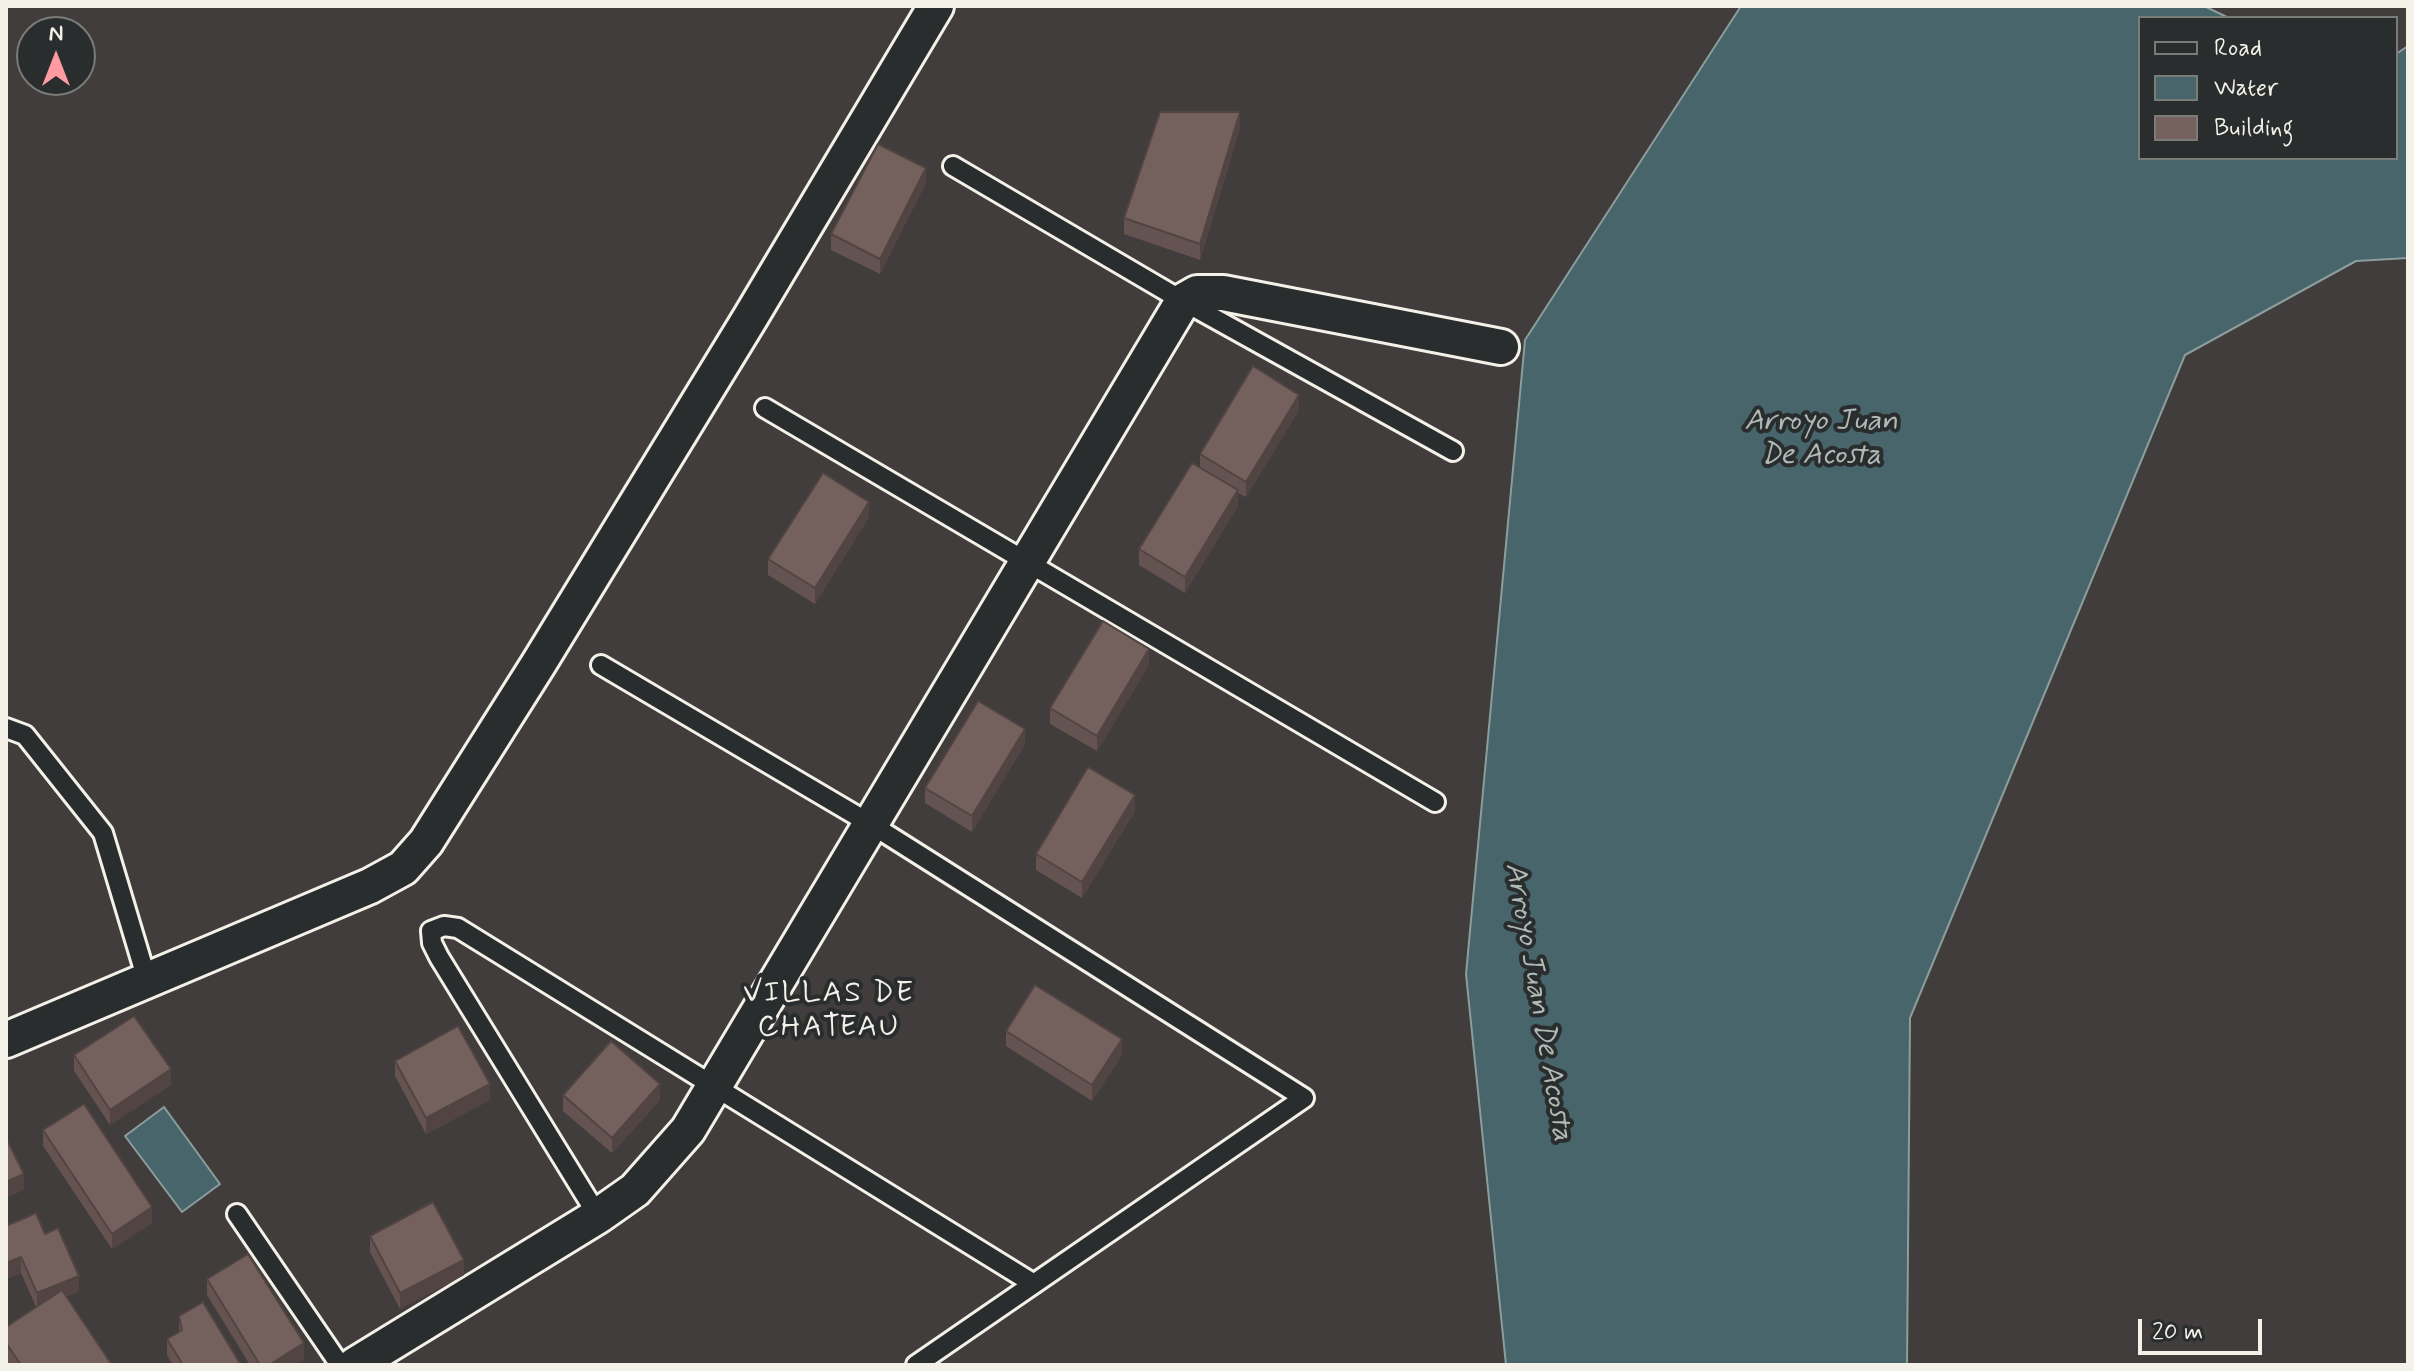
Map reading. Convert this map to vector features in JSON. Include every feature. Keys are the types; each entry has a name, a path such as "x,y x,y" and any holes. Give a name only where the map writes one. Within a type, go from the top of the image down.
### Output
{"street":[{"path":"6,1040 370,886 403,868 426,842 628,517 936,6"},
{"path":"355,1365 598,1216 635,1190 688,1130 1183,301 1197,293 1223,293 1501,347"}],"lane":[{"path":"953,166 1183,301 1453,451"},
{"path":"765,408 1435,802"},
{"path":"601,665 869,823 1304,1098 916,1365"},
{"path":"6,728 25,735 103,833 147,980"},
{"path":"598,1216 439,957 432,943 431,931 444,926 458,928 1034,1284"},
{"path":"237,1214 340,1365"}],"water":[{"name":"Arroyo Juan De Acosta","path":"1741,6 2204,6 2225,16 2138,16 2138,160 2398,160 2398,53 2408,46 2408,258 2356,261 2185,355 1910,1018 1907,1365 1506,1365 1466,974 1525,340"},
{"path":"164,1107 220,1184 182,1212 125,1136"}],"building":[{"path":"1160,112 1240,112 1200,244 1124,218"},
{"path":"878,144 926,168 880,259 831,234"},
{"path":"1253,366 1299,395 1246,482 1200,454"},
{"path":"1192,463 1238,490 1185,577 1139,549"},
{"path":"823,473 869,502 815,588 768,559"},
{"path":"1103,621 1149,649 1097,736 1050,708"},
{"path":"978,701 1025,729 972,816 925,788"},
{"path":"1088,767 1135,795 1082,882 1036,854"},
{"path":"1035,985 1122,1039 1092,1085 1006,1031"},
{"path":"134,1016 171,1069 110,1110 74,1055"},
{"path":"458,1026 490,1084 426,1118 395,1061"},
{"path":"611,1041 660,1084 612,1138 563,1095"},
{"path":"84,1104 152,1207 112,1234 43,1130"},
{"path":"6,1138 24,1174 6,1182"},
{"path":"433,1202 464,1260 400,1293 370,1236"},
{"path":"36,1213 45,1234 58,1228 79,1276 37,1293 21,1257 6,1263 6,1226"},
{"path":"248,1254 304,1343 269,1365 260,1365 207,1279"},
{"path":"62,1290 112,1365 21,1365 6,1343 6,1327"},
{"path":"203,1302 241,1365 183,1365 167,1339 182,1330 179,1316"}],"district":[{"name":"VILLAS DE CHATEAU","path":"829,1012"}]}
